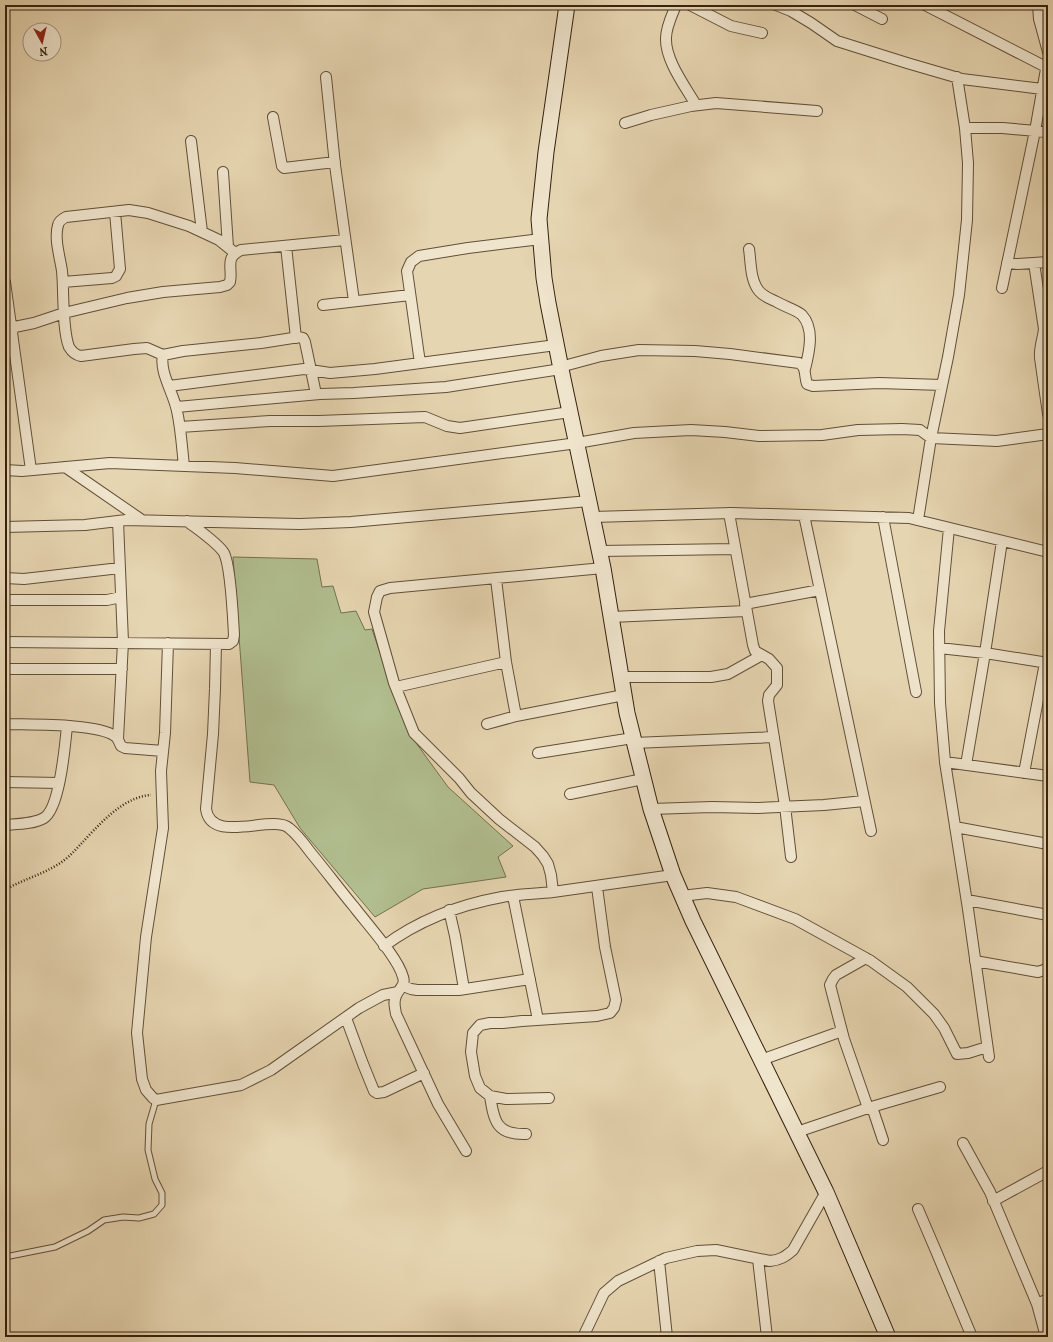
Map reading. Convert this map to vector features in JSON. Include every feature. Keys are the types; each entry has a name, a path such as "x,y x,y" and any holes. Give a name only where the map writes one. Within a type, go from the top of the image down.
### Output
{"main road":[{"path":"567,5 546,152 539,219 544,278 556,345 600,551 620,677 633,741 652,809 673,875 826,1192 888,1337"}],"street":[{"path":"676,5 669,22 665,39 670,61 696,105"},
{"path":"690,5 731,26 762,33"},
{"path":"776,5 791,11 837,41 907,64 962,79 1042,89"},
{"path":"855,5 882,19"},
{"path":"924,5 1047,66 1002,288"},
{"path":"1038,5 1039,19 1048,52"},
{"path":"326,77 335,162 354,302"},
{"path":"918,520 931,438 959,295 968,220 968,163 965,128 957,77"},
{"path":"625,123 651,115 696,105 716,103 817,111"},
{"path":"273,117 282,166 284,168 335,162"},
{"path":"965,128 1002,128 1048,132"},
{"path":"191,141 202,232"},
{"path":"8,328 127,298 163,292 220,287 227,285 230,282 232,250 223,172"},
{"path":"316,394 304,338 183,351 163,355 147,348 81,356 76,355 69,346 66,330 63,282 56,236 58,224 66,217 129,210 148,213 189,226 220,240 232,250 345,240"},
{"path":"63,282 112,278 118,273 120,269 115,212"},
{"path":"420,363 407,271 411,262 419,256 468,248 541,240"},
{"path":"286,246 296,338"},
{"path":"749,249 753,278 758,290 765,296 801,315 808,325 810,342 805,369 807,384 813,386 887,383 942,385"},
{"path":"1007,263 1018,264 1048,262"},
{"path":"1034,263 1045,314 1043,336 1039,349 1048,414"},
{"path":"5,282 8,328 31,470"},
{"path":"323,305 410,295"},
{"path":"169,386 311,369 330,372 375,369 556,345"},
{"path":"177,407 316,394 446,387 561,368 601,356 639,350 695,351 730,354 795,362 803,366 805,369"},
{"path":"163,355 163,366 177,407 184,466"},
{"path":"180,427 270,421 319,421 425,417 448,426 460,428 570,412"},
{"path":"5,470 31,470 110,463 235,468 333,476 577,443 634,433 690,430 759,436 822,435 858,430 902,429 920,430 931,438 997,441 1048,434"},
{"path":"64,467 142,520"},
{"path":"5,527 85,525 142,520 300,524 351,522 589,501"},
{"path":"729,513 755,651 774,663 777,668 777,685 769,695 768,701 785,806 791,857"},
{"path":"593,517 729,513 909,518 1048,552"},
{"path":"804,515 871,831"},
{"path":"883,517 916,692"},
{"path":"118,521 123,642 118,738 121,746 125,748 163,751"},
{"path":"5,642 229,644 233,641 234,635 229,575 224,553 216,544 187,521"},
{"path":"682,896 707,893 736,897 795,919 866,958 907,987 934,1014 944,1028 956,1054 988,1052 967,900 945,762 940,703 939,631 949,528"},
{"path":"966,765 1002,540"},
{"path":"600,551 735,549"},
{"path":"5,578 24,579 120,568"},
{"path":"553,892 548,864 543,856 535,847 471,793 459,778 414,733 396,687 374,612 377,597 380,591 390,588 603,568"},
{"path":"496,579 506,662 516,716"},
{"path":"611,617 746,607 820,590"},
{"path":"5,600 107,600 121,597"},
{"path":"168,643 161,771 162,828 146,937 137,1033 142,1079 146,1090 153,1098 156,1100 241,1085 271,1070 359,1008 383,995 400,989 464,989 530,979"},
{"path":"216,644 215,689 206,809 207,816 216,825 237,828 277,824 288,827 296,834 317,860 384,946 401,971 404,980 394,1003 396,1014 438,1104 466,1151"},
{"path":"939,648 985,653 1046,663 1024,773"},
{"path":"620,677 711,677 728,674 762,655"},
{"path":"396,687 506,662"},
{"path":"5,669 122,669"},
{"path":"486,724 516,716 624,695"},
{"path":"5,724 84,727 105,732 118,738"},
{"path":"5,825 35,821 44,818 50,813 59,783 67,726"},
{"path":"538,753 633,741 774,737"},
{"path":"945,762 1048,776"},
{"path":"570,794 644,779"},
{"path":"5,782 59,783"},
{"path":"652,809 712,807 758,808 824,805 864,801"},
{"path":"955,827 1048,844"},
{"path":"384,946 406,931 432,917 458,907 503,897 553,892 673,875"},
{"path":"549,1098 506,1099 490,1096 480,1088 474,1076 471,1052 473,1033 480,1025 490,1023 597,1016 610,1013 614,1008 616,1000 605,947 597,886"},
{"path":"513,896 538,1020"},
{"path":"967,900 1048,915"},
{"path":"449,910 464,989"},
{"path":"866,958 836,975 830,984 842,1032 883,1140"},
{"path":"976,961 1038,972 1048,967"},
{"path":"346,1018 374,1091 380,1093 384,1092 424,1072"},
{"path":"761,1060 842,1032"},
{"path":"797,1132 940,1087"},
{"path":"490,1096 492,1111 501,1129 508,1133 526,1134"},
{"path":"963,1143 993,1201 1037,1304 1046,1337"},
{"path":"993,1201 1048,1171"},
{"path":"583,1337 604,1293 618,1281 666,1258 716,1250 770,1261 778,1260 793,1250 826,1192"},
{"path":"918,1210 972,1337"},
{"path":"758,1259 767,1337"},
{"path":"659,1261 667,1337"},
{"path":"1037,1304 1048,1299"}],"lane":[{"path":"5,1257 55,1247 88,1231 104,1220 123,1217 139,1218 154,1214 162,1205 162,1193 155,1179 148,1150 149,1124 156,1100"}],"path":[{"path":"5,890 15,884 38,875 68,858 121,806 143,796 161,794"}],"green space":[{"path":"233,557 317,559 322,587 333,586 341,613 356,611 365,630 372,629 387,674 411,736 448,787 513,846 498,857 506,877 423,889 375,917 300,828 274,785 250,782"}]}
